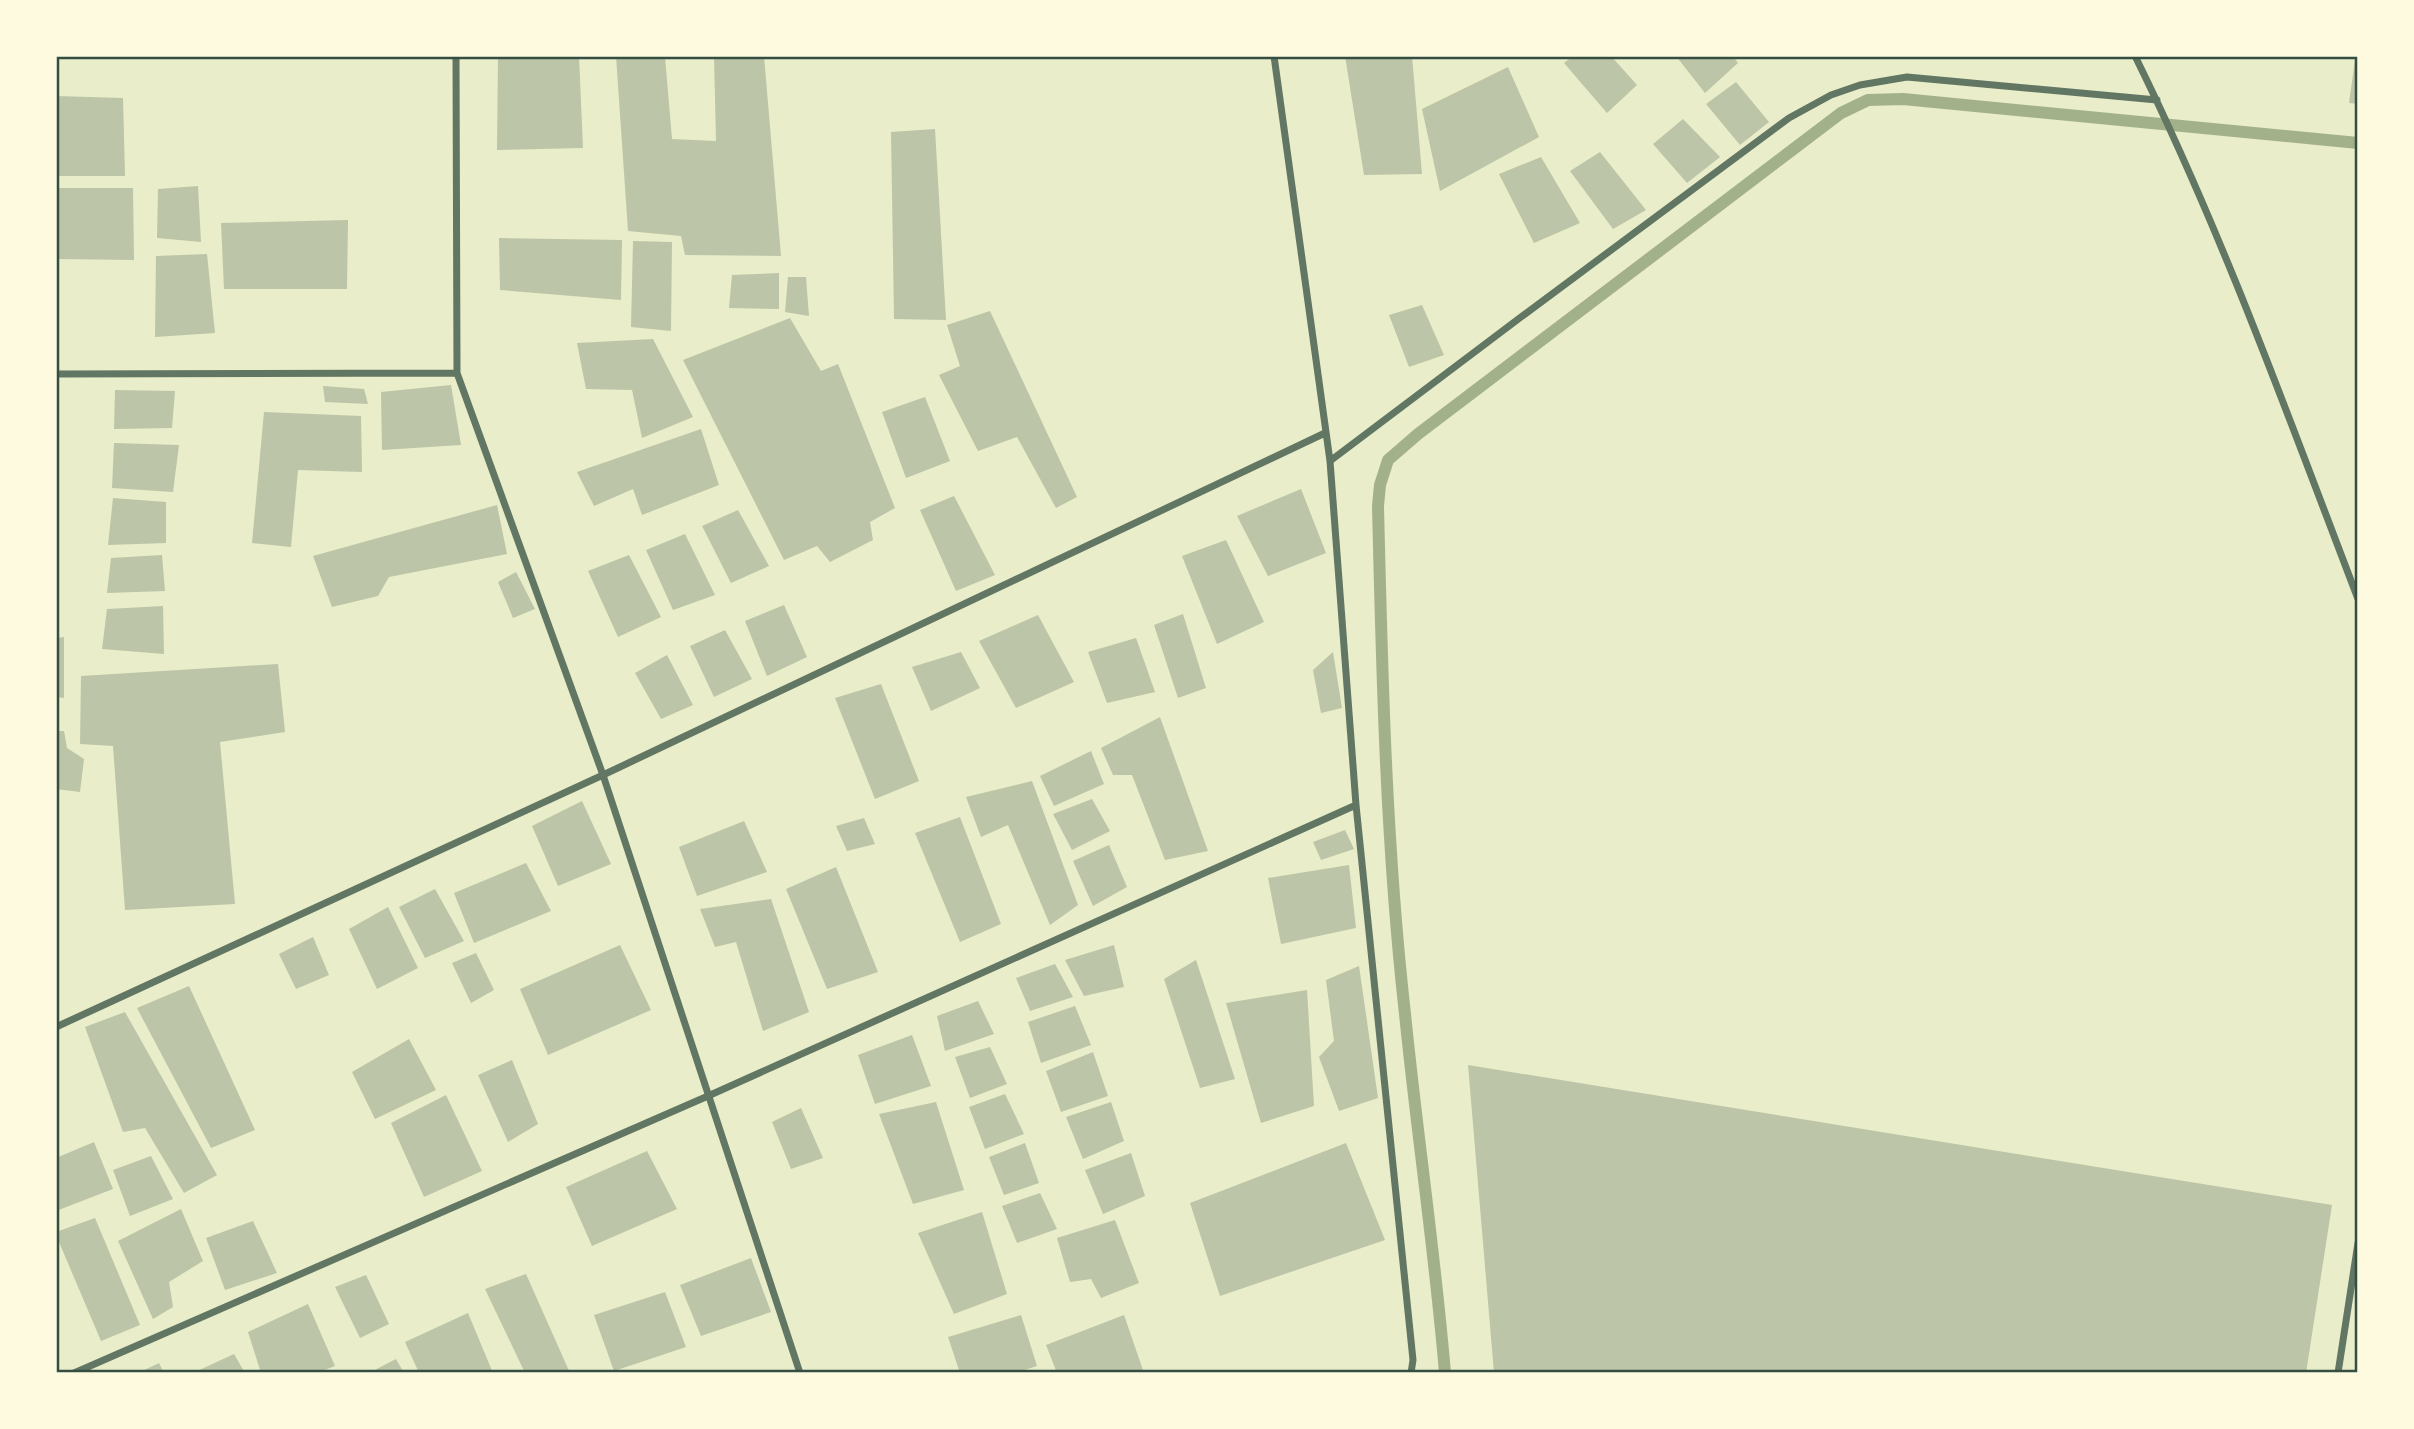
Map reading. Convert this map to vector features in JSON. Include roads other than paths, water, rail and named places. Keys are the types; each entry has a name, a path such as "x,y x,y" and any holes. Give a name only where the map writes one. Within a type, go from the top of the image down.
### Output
{"street":[{"path":"456,56 457,373 604,775 800,1373"},
{"path":"1274,56 1330,461 1356,805 1413,1360 1411,1373"},
{"path":"2135,56 2165,114 2239,292 2358,599"},
{"path":"1330,461 1789,118 1831,95 1860,85 1908,77 2157,100"},
{"path":"56,374 457,373"},
{"path":"56,1027 604,775 1325,433"},
{"path":"74,1373 708,1096 1356,805"},
{"path":"2338,1373 2358,1243"}],"waterway":[{"path":"1445,1373 1410,1059 1389,824 1378,506 1380,485 1388,460 1418,434 1841,113 1868,100 1903,99 2358,143"}]}
